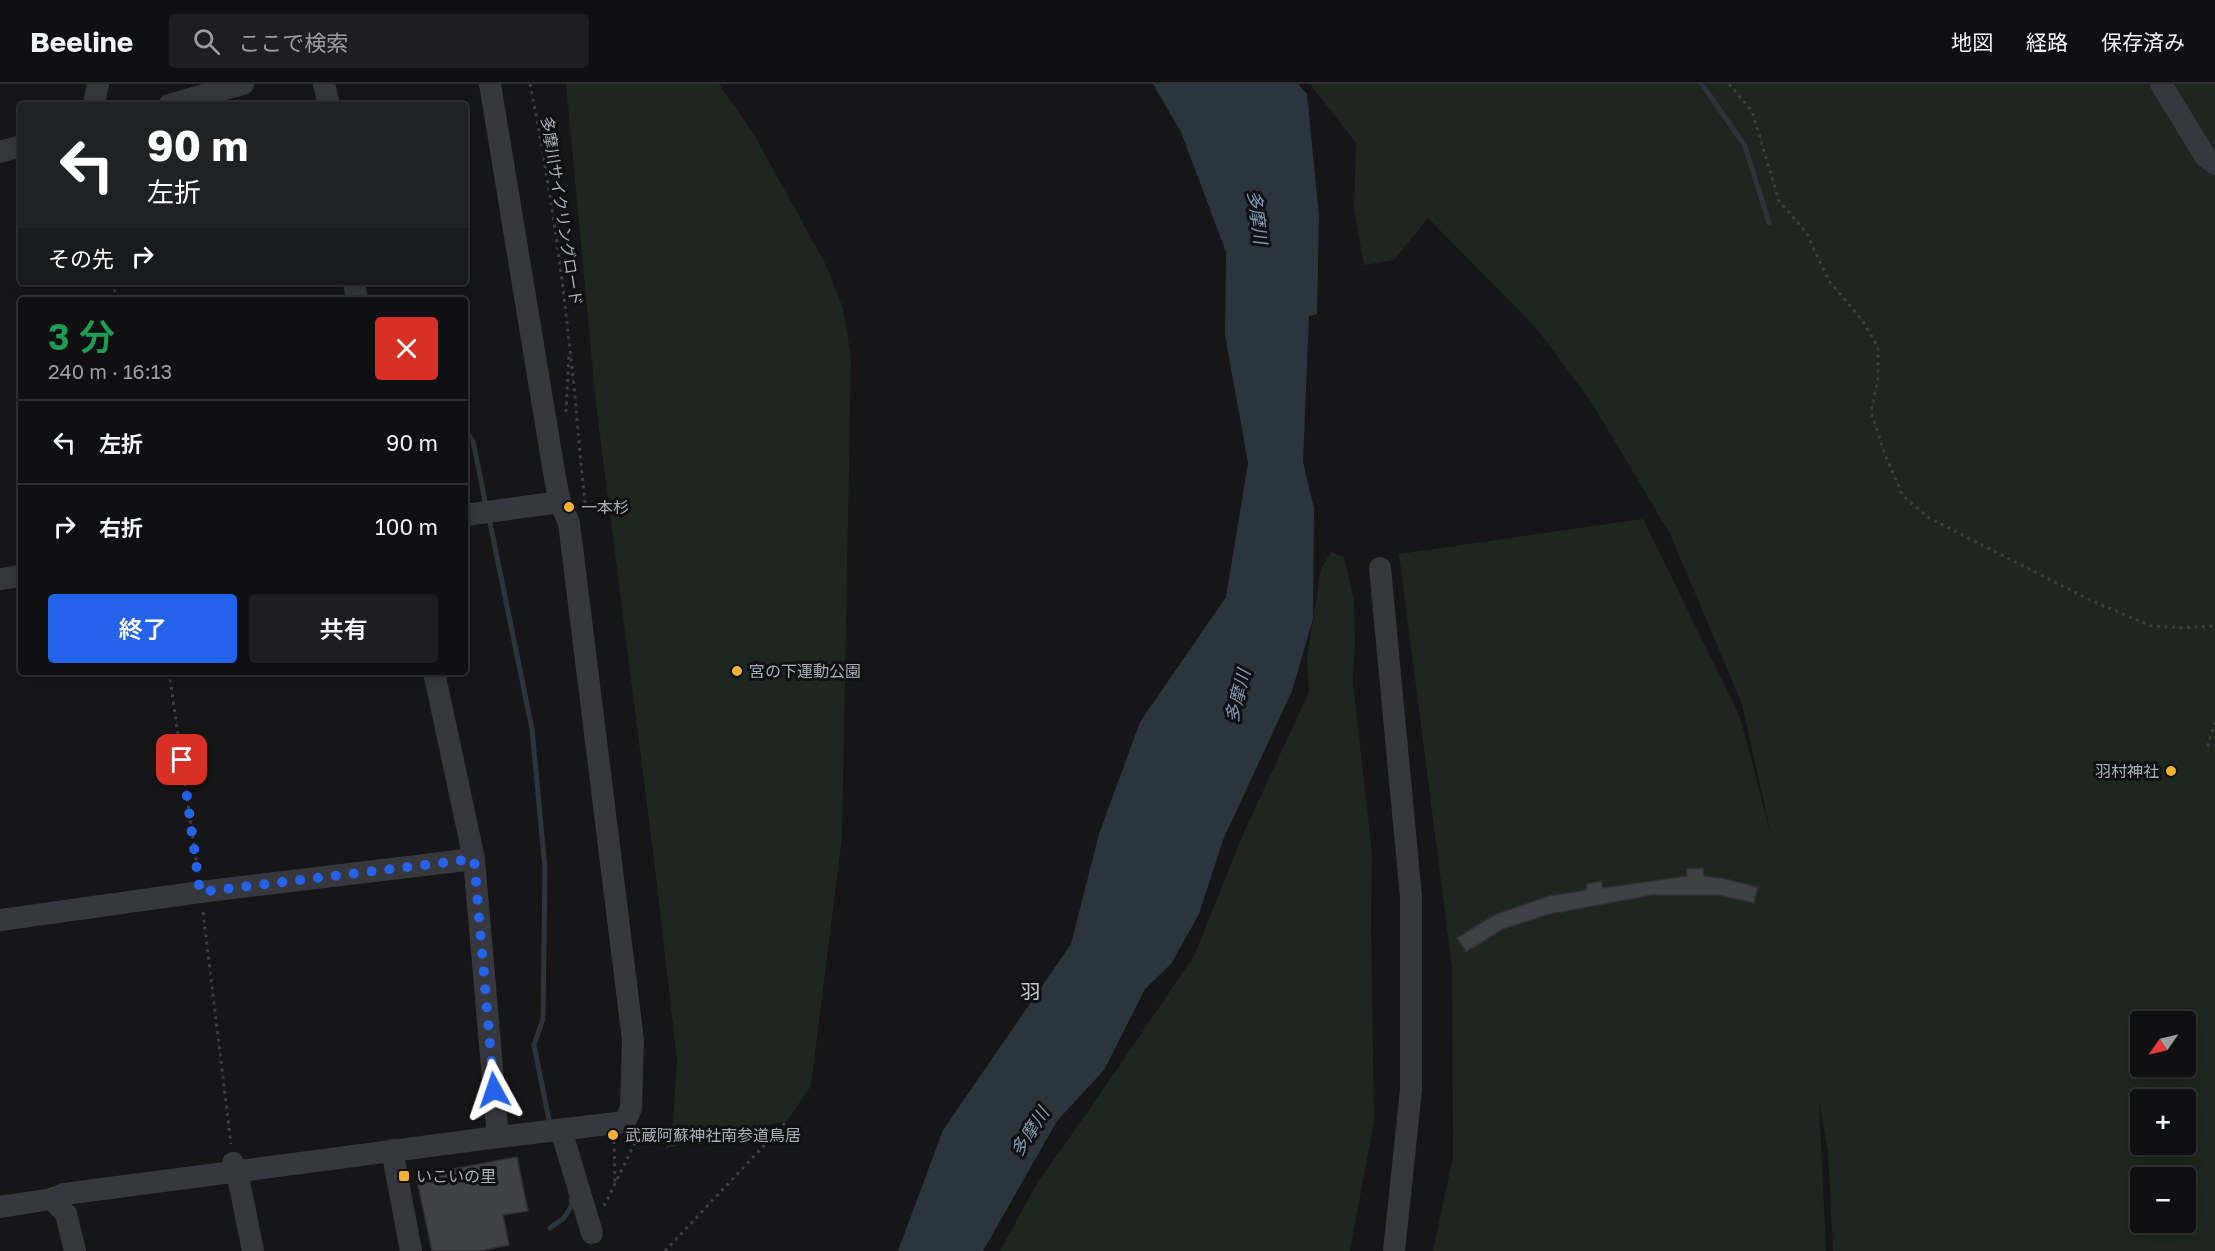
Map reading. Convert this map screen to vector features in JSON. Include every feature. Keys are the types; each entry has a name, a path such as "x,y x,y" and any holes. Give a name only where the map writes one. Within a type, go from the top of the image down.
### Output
{"street":[{"path":"95,102 98,84"},
{"path":"180,102 243,84"},
{"path":"324,84 328,102"},
{"path":"0,1207 52,1199 64,1194 235,1167 626,1122 630,1108 633,1040 569,523 560,502 490,84"},
{"path":"2161,84 2205,156 2215,164"},
{"path":"0,152 18,147"},
{"path":"479,513 560,502"},
{"path":"1380,568 1411,897 1411,1090 1394,1251"},
{"path":"0,579 18,576"},
{"path":"435,675 474,859 498,1137"},
{"path":"0,920 200,892 474,859"},
{"path":"555,1130 592,1233"},
{"path":"392,1150 411,1251"},
{"path":"235,1167 253,1251"},
{"path":"52,1199 66,1214 75,1251"}],"path":[{"name":"多摩川サイクリングロード","path":"530,84 543,150 570,342"},
{"path":"1729,84 1752,111 1779,201 1806,232 1829,280 1862,320 1878,346 1878,379 1871,412 1885,455 1903,496 1929,518 2090,600 2151,626 2215,627"},
{"path":"169,675 235,1167"},
{"path":"2215,722 2208,745 2215,745"},
{"path":"665,1251 787,1121"},
{"path":"598,1199 602,1210 639,1134"},
{"path":"603,1141 614,1140 615,1186"}],"shaded area":[{"name":"宮の下運動公園","path":"566,84 719,84 753,133 825,263 843,308 851,357 842,838 811,1086 787,1121 665,1149 673,1121 677,1060 596,404"},
{"path":"1310,84 2215,84 2215,1251 1833,1251 1828,1152 1819,1101 1826,1251 1433,1251 1453,1157 1452,967 1399,554 1643,519 1740,717 1773,843 1742,704 1670,534 1592,403 1537,329 1428,218 1394,260 1364,265 1354,210 1356,143"},
{"path":"1331,552 1344,557 1354,601 1353,682 1372,854 1374,1121 1350,1251 1000,1251 1037,1183 1194,956 1244,832 1309,692 1307,659 1321,569"}],"water":[{"name":"多摩川","path":"1153,84 1298,84 1307,94 1319,216 1317,314 1309,316 1303,462 1314,508 1313,619 1292,691 1223,840 1199,914 1171,964 1145,989 1104,1070 1057,1121 983,1251 898,1251 943,1130 1071,944 1099,834 1140,722 1226,597 1248,463 1225,335 1226,252 1181,132"}],"building":[{"path":"1703,868 1704,876 1758,887 1754,903 1717,895 1653,895 1550,914 1503,929 1466,952 1457,938 1494,915 1549,896 1587,890 1586,884 1601,881 1603,888 1687,876 1686,869"},
{"path":"517,1157 528,1211 503,1215 509,1245 480,1251 432,1251 416,1176"}],"waterway":[{"path":"1702,84 1745,146 1769,223"},
{"path":"468,434 473,441 486,506"},
{"path":"489,518 532,729 545,868 543,1019 534,1045 550,1125"},
{"path":"550,1228 564,1218 572,1205 571,1200"}],"place":[{"name":"一本杉","path":"569,507"},
{"name":"宮の下運動公園","path":"737,671"},
{"name":"羽村神社","path":"2171,771"},
{"name":"武蔵阿蘇神社南参道鳥居","path":"613,1135"},
{"name":"いこいの里","path":"404,1176"}],"district":[{"name":"羽","path":"1030,992"}],"route":[{"path":"182,760 200,892 474,859 494,1090"}]}
